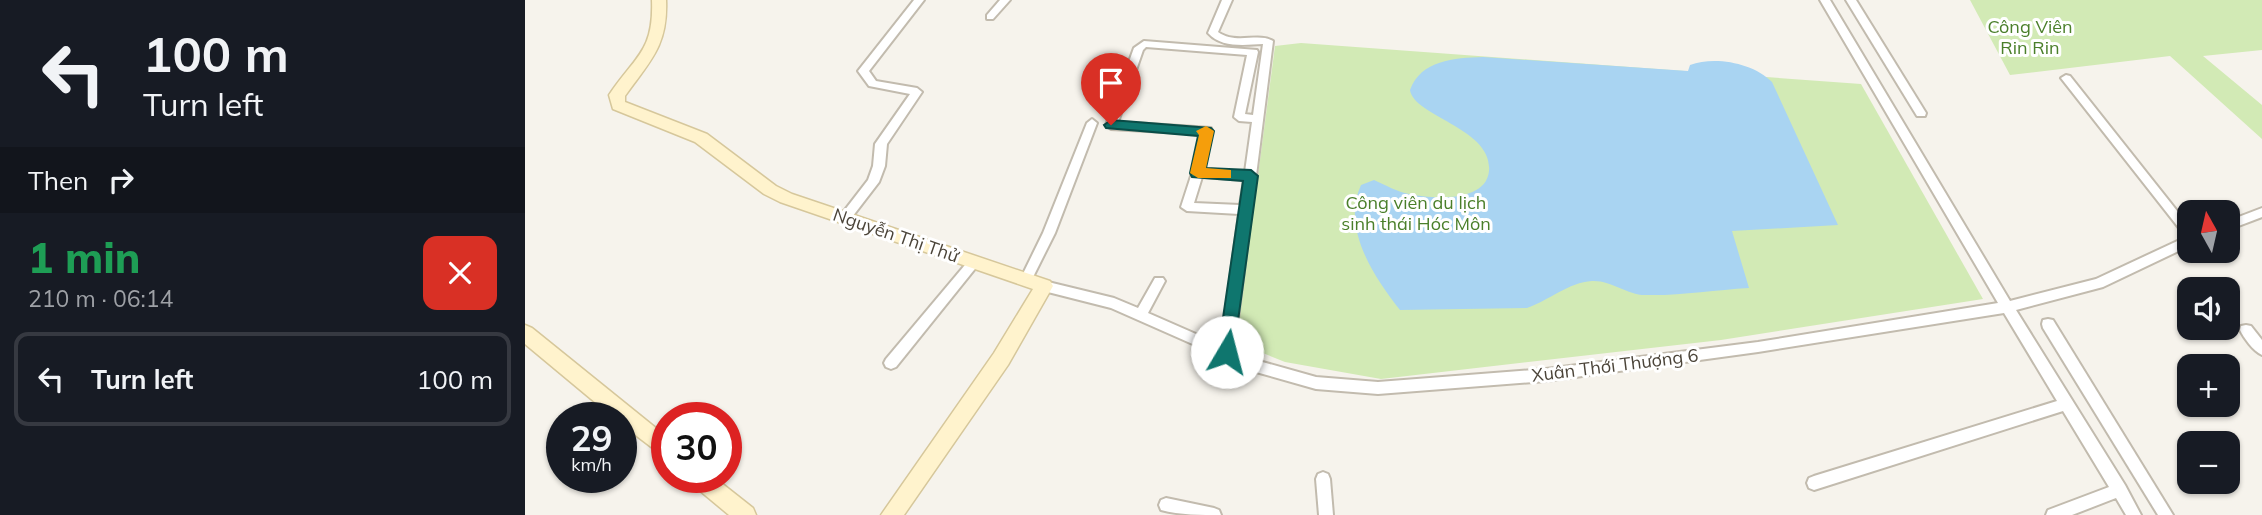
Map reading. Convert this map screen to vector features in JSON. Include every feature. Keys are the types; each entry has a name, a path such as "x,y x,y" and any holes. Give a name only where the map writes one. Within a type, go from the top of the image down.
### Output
{"street":[{"name":"Nguyễn Thị Thử","path":"659,0 661,33 655,46 617,95 618,105 701,138 770,191 1044,286"},
{"path":"845,218 873,183 879,166 881,144 917,92 873,83 863,71 919,0"},
{"path":"990,17 1006,0"},
{"path":"1227,0 1214,36 1221,40 1268,41 1227,352"},
{"path":"1825,0 2006,306 2134,515"},
{"path":"1851,0 1921,113"},
{"path":"1247,210 1187,207 1198,173 1206,131 1111,125 1139,48 1145,44 1253,52 1239,117 1258,119"},
{"path":"2066,78 2177,218"},
{"path":"1026,280 1049,233 1092,123"},
{"path":"1198,173 1251,176"},
{"path":"2240,221 2262,212"},
{"name":"Xuân Thới Thượng 6","path":"1044,286 1114,303 1256,366 1316,383 1378,388 1546,375 1758,347 2006,306 2099,283 2177,247"},
{"path":"891,363 974,262"},
{"path":"1141,314 1159,281"},
{"path":"893,515 1001,359 1044,286"},
{"path":"2048,324 2166,515"},
{"path":"2246,330 2262,349"},
{"path":"525,333 651,437"},
{"path":"1814,483 2065,404"},
{"path":"1323,479 1326,515"},
{"path":"2053,515 2120,490"},
{"path":"719,493 745,515"},
{"path":"1166,505 1214,515"}],"green space":[{"name":"Công Viên Rin Rin","path":"1970,0 2262,0 2262,50 2203,56 2262,105 2262,139 2170,56 2010,75"},
{"name":"Công viên du lịch sinh thái Hóc Môn","path":"1301,43 1861,84 1983,299 1721,340 1381,379 1285,362 1236,342 1275,46"}],"water":[{"path":"1483,57 1688,71 1690,65 1700,62 1722,61 1755,70 1772,82 1838,225 1732,231 1749,288 1645,295 1592,281 1567,288 1527,308 1400,310 1371,267 1358,235 1356,201 1361,185 1374,180 1405,193 1443,197 1468,194 1486,181 1489,171 1487,156 1479,144 1425,108 1410,90 1415,80 1430,67 1450,60"}],"slow traffic":[{"path":"1203,131 1206,131 1198,173 1225,174"}],"route":[{"path":"1111,125 1206,131 1198,173 1251,176 1227,352"}]}
